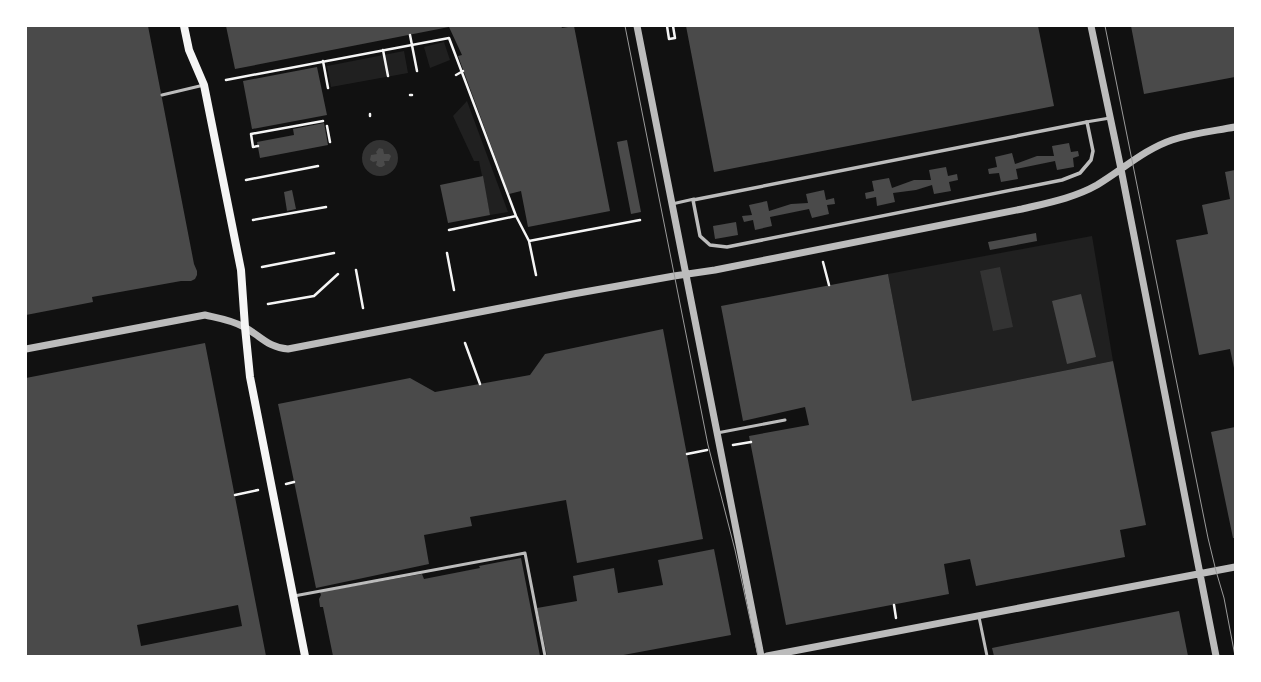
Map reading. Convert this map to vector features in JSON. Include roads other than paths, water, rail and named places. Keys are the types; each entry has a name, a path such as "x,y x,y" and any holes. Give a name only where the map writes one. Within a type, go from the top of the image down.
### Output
{"main road":[{"path":"184,26 189,50 204,85 241,270 244,327 250,377 305,656"}],"street":[{"path":"637,26 761,656"},
{"path":"1091,26 1121,169 1216,656"},
{"path":"693,200 700,236 710,244 726,247 742,244 1062,180 1080,173 1091,160 1093,151 1087,122"},
{"path":"26,349 205,315 232,322 244,327 270,344 279,348 288,349 573,294 715,270 1022,210 1061,200 1096,185 1150,150 1172,140 1235,127"},
{"path":"767,656 1235,567"}],"lane":[{"path":"162,95 204,85"},
{"path":"672,204 1110,118"},
{"path":"717,433 785,420"},
{"path":"294,596 525,553 545,656"},
{"path":"979,616 987,656"}],"tram line":[{"path":"625,26 708,445 735,550 758,656"},
{"path":"1105,26 1208,538 1224,598 1235,656"}]}
